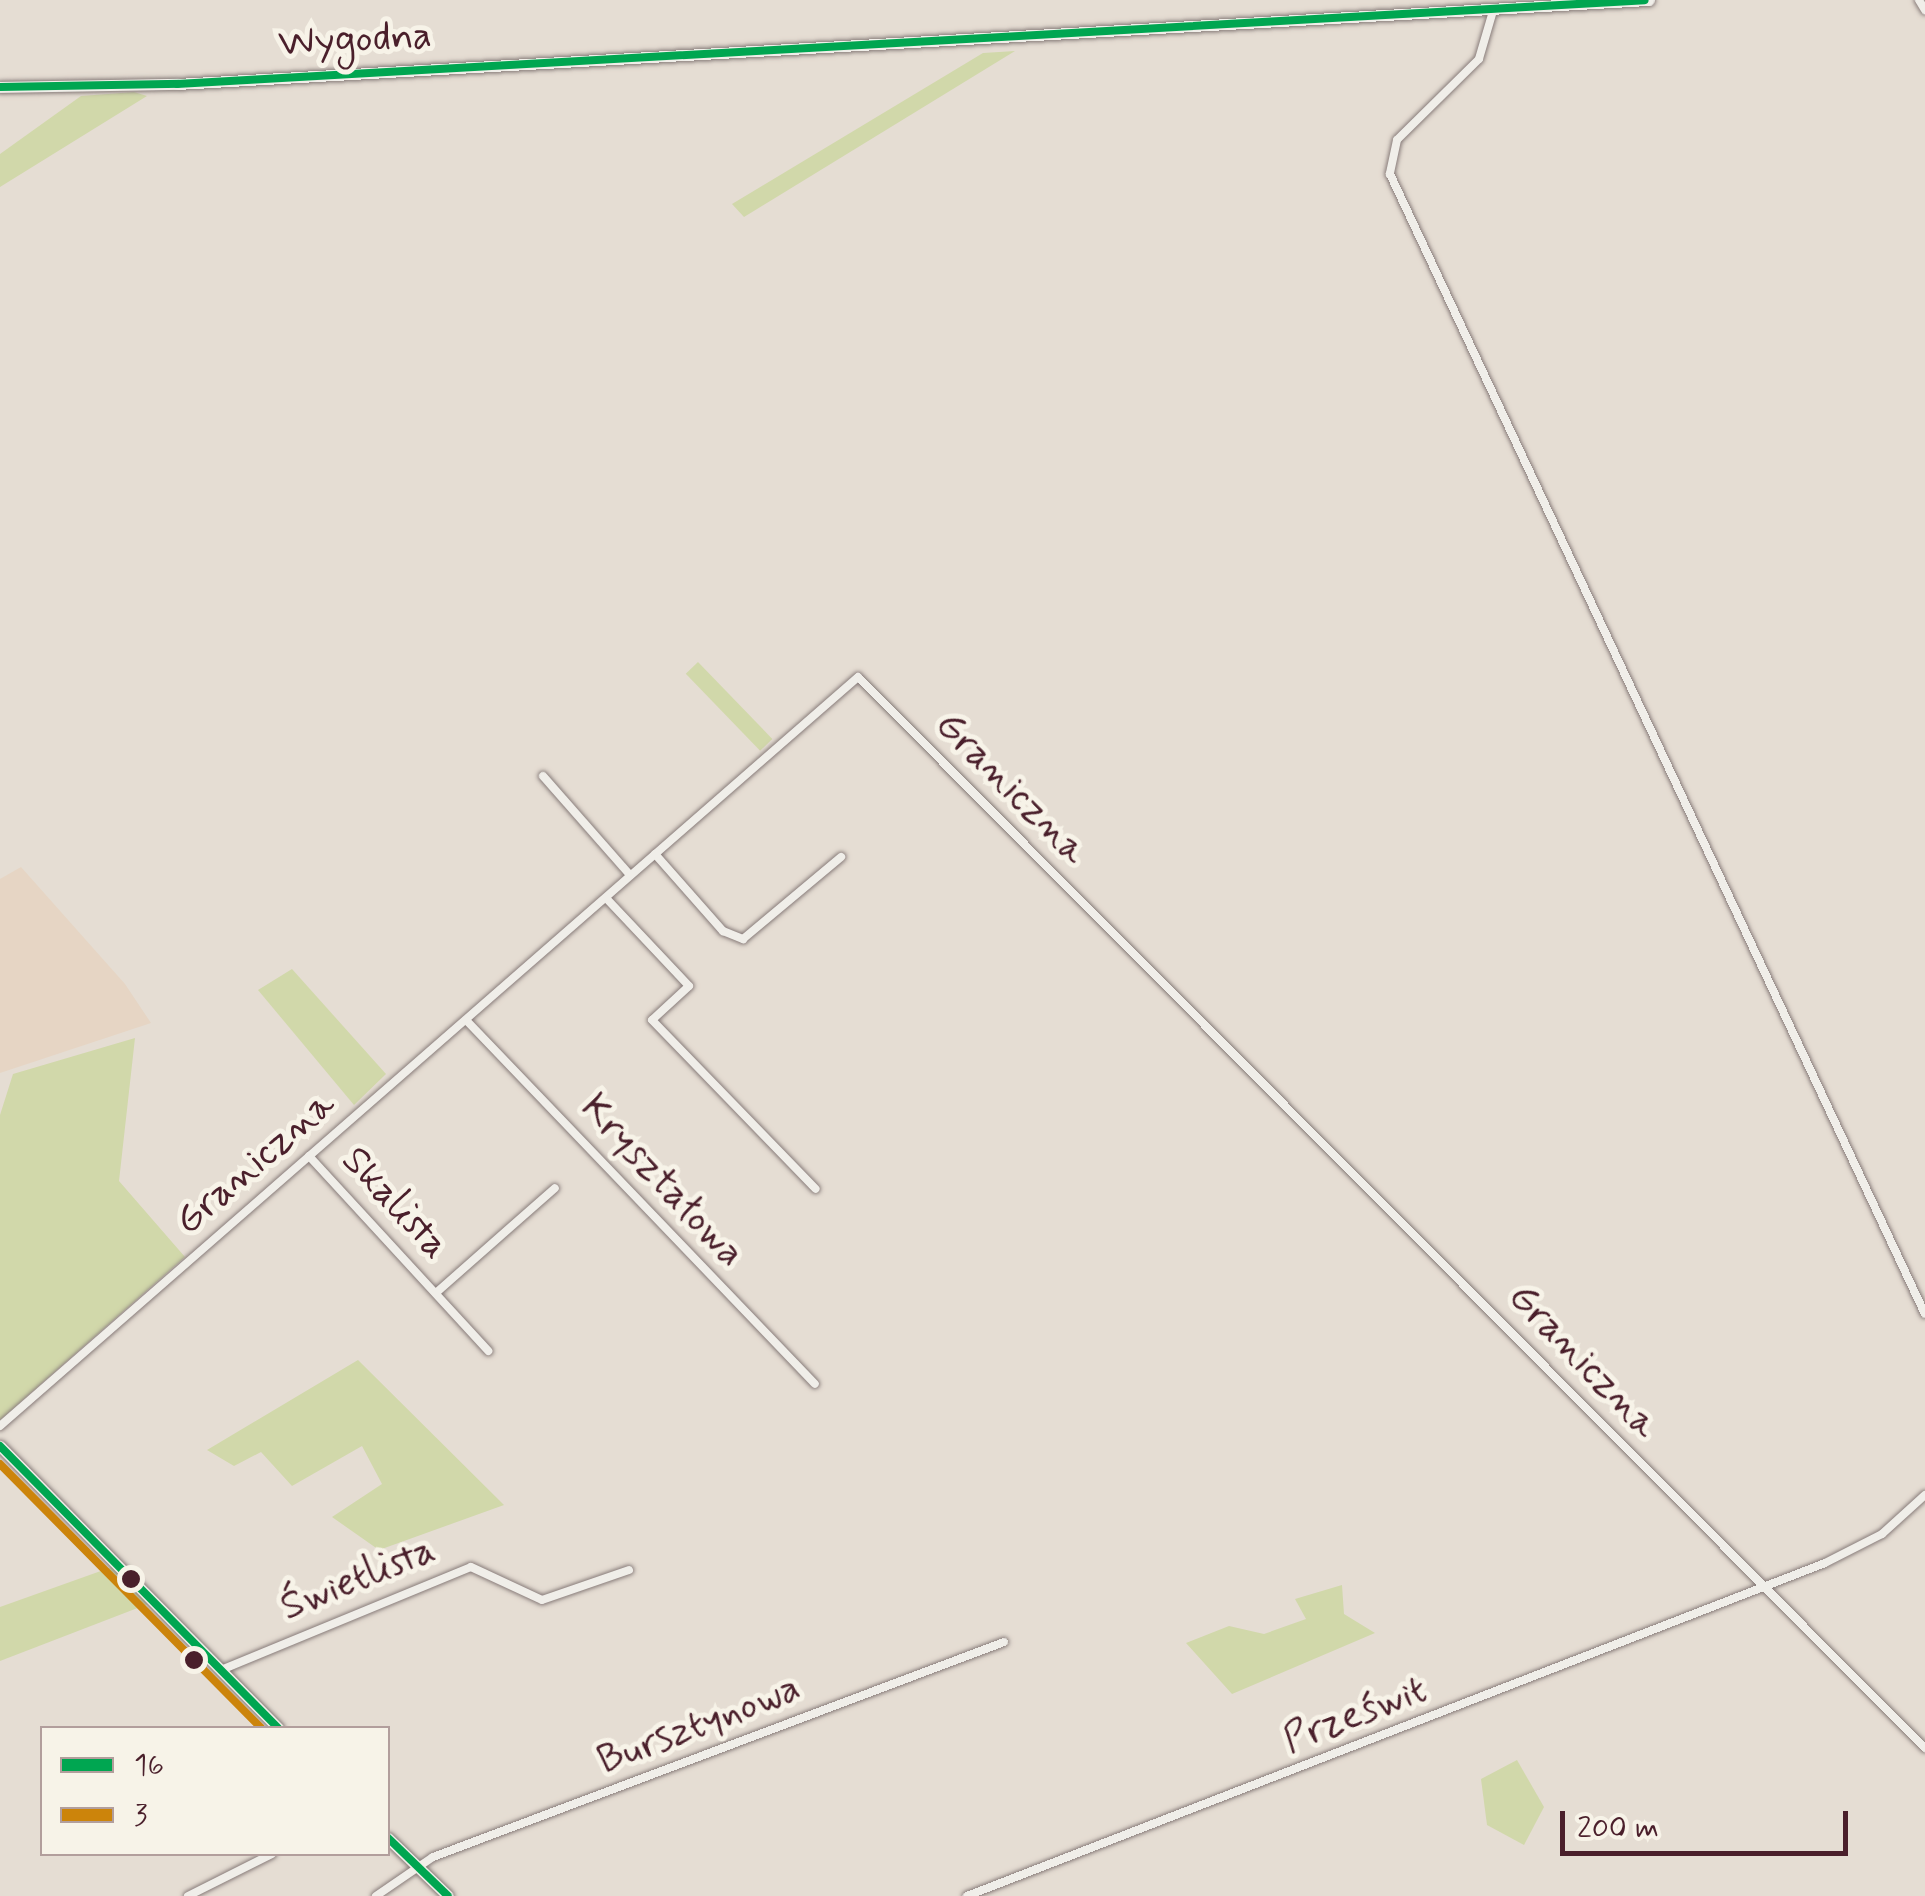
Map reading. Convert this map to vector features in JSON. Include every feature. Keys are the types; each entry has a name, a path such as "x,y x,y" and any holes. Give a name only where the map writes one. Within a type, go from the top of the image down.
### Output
{"street":[{"name":"Wygodna","path":"0,86 177,84 1647,0"},
{"path":"1919,0 1925,10"},
{"path":"1493,11 1479,59 1397,140 1390,174 1925,1314"},
{"name":"Graniczna","path":"0,1426 858,677 1925,1748"},
{"path":"544,776 630,875"},
{"path":"655,854 732,938 752,934 842,857"},
{"path":"606,898 689,986 652,1020 816,1189"},
{"name":"Kryształowa","path":"466,1020 815,1384"},
{"name":"Skalista","path":"309,1156 488,1350"},
{"name":"Skalista","path":"437,1292 555,1188"},
{"path":"0,1446 276,1726"},
{"name":"Prześwit","path":"967,1896 1765,1588 1873,1540 1925,1496"},
{"name":"Świetlista","path":"221,1670 471,1567 542,1600 629,1570"},
{"name":"Bursztynowa","path":"376,1896 433,1857 1004,1642"},
{"path":"390,1840 448,1896"},
{"path":"188,1896 268,1856"}],"shaded area":[{"path":"21,867 125,984 151,1023 0,1073 0,879"}],"green space":[{"path":"1015,51 744,217 732,204 983,53"},
{"path":"134,92 147,96 0,187 0,154 81,96"},
{"path":"698,662 772,739 760,751 686,674"},
{"path":"292,969 386,1074 354,1105 258,990"},
{"path":"135,1038 119,1181 185,1257 0,1420 0,1115 13,1074"},
{"path":"358,1360 504,1505 379,1550 332,1517 382,1484 362,1446 292,1486 261,1452 234,1466 207,1450"},
{"path":"112,1567 148,1604 0,1661 0,1607"},
{"path":"1342,1585 1344,1614 1375,1633 1232,1694 1186,1643 1229,1626 1264,1634 1306,1619 1295,1599"},
{"path":"1517,1760 1544,1807 1524,1845 1487,1825 1481,1779"}],"transit line":[{"name":"16","path":"0,87 177,84 1645,0"},
{"name":"16","path":"0,1446 276,1726"},
{"name":"3","path":"0,1464 259,1726"},
{"name":"16","path":"390,1840 448,1896"}]}
